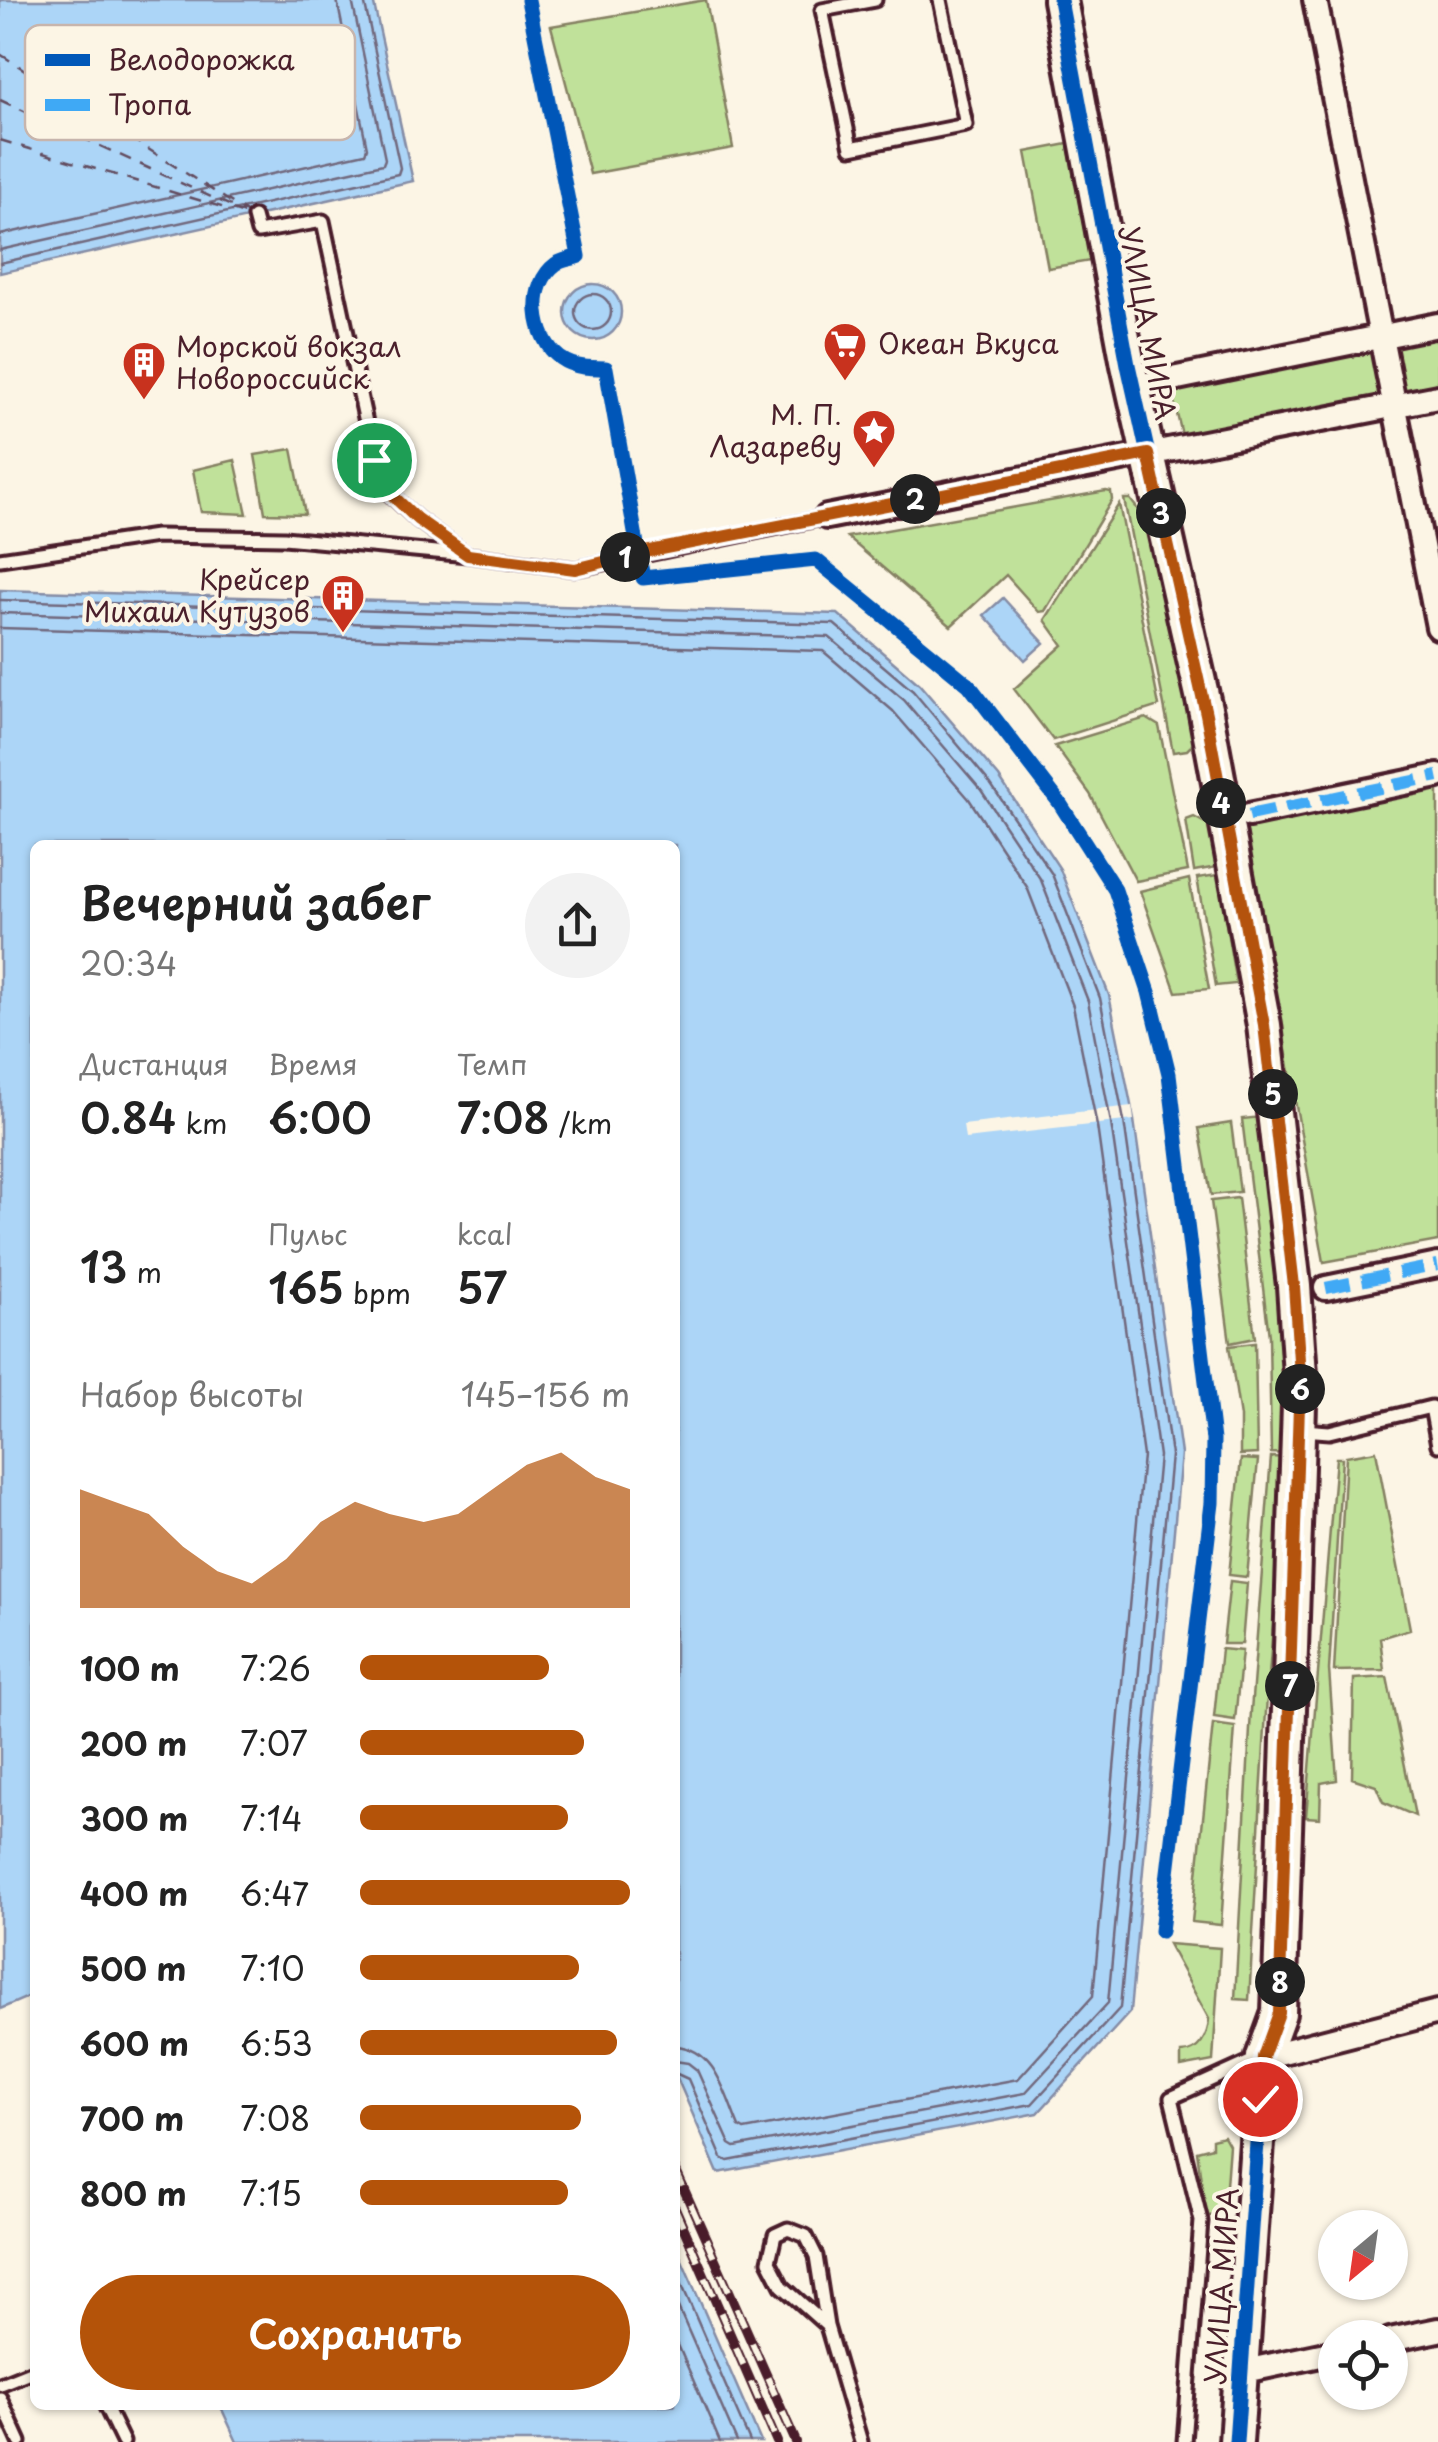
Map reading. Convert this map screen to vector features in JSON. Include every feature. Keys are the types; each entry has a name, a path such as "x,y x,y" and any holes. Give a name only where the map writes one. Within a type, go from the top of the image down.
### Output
{"street":[{"name":"УЛИЦА МИРА","path":"1060,0 1133,387 1206,714 1264,1025 1294,1286 1300,1375 1279,2013 1263,2057 1236,2442"},
{"path":"1316,0 1438,626"},
{"path":"1133,387 1438,325"},
{"path":"827,517 1438,397"},
{"path":"1248,815 1438,776"},
{"path":"1326,1288 1438,1264"},
{"path":"1263,2057 1438,2012"},
{"path":"1408,2336 1438,2330"},
{"path":"1240,2372 1318,2356"}],"lane":[{"path":"875,0 822,10 851,148 966,124 940,0"},
{"path":"254,217 258,232 322,222 374,460 387,490 417,519 468,555"},
{"path":"0,559 156,536 284,538 575,569 827,517"},
{"path":"1298,1429 1329,1432 1431,1407 1438,1445"},
{"path":"1184,2442 1201,2221 1171,2098 1263,2057"},
{"path":"827,2326 782,2286 769,2261 775,2234 788,2229 806,2236 816,2256 827,2326 862,2442"},
{"path":"0,2384 30,2372"},
{"path":"0,2398 20,2442"},
{"path":"107,2410 123,2442"}],"green space":[{"path":"706,0 733,148 590,174 551,26"},
{"path":"1068,144 1090,261 1048,268 1026,152"},
{"path":"1438,332 1438,392 1404,399 1393,342"},
{"path":"1373,349 1382,402 1183,439 1171,389"},
{"path":"292,449 305,514 265,513 255,455"},
{"path":"235,460 247,514 201,512 193,470"},
{"path":"1111,492 1112,500 1045,611 1039,612 1006,575 951,626 847,537"},
{"path":"1124,499 1130,499 1149,524 1199,738 1187,750 1173,752"},
{"path":"1119,504 1159,706 1053,740 1014,689 1063,645 1045,620"},
{"path":"1146,718 1159,726 1188,871 1136,881 1090,794 1055,746"},
{"path":"1438,782 1438,1241 1324,1262 1245,822"},
{"path":"1194,817 1212,827 1217,867 1194,871 1186,820"},
{"path":"1218,875 1236,984 1216,986 1197,878"},
{"path":"1189,879 1209,989 1176,992 1140,891"},
{"path":"1261,1117 1290,1334 1287,1454 1271,1453 1269,1336 1242,1119"},
{"path":"1231,1123 1240,1192 1211,1195 1199,1128"},
{"path":"1238,1198 1255,1338 1230,1343 1211,1201"},
{"path":"1255,1343 1257,1454 1240,1455 1240,1417 1229,1346"},
{"path":"1376,1451 1410,1629 1380,1638 1384,1670 1334,1671 1346,1456"},
{"path":"1271,1457 1287,1458 1266,1711 1249,2000 1235,1999 1251,1711"},
{"path":"1336,1458 1342,1458 1329,1670 1337,1780 1321,1783 1320,1818 1306,1817"},
{"path":"1241,1459 1258,1460 1247,1577 1229,1575"},
{"path":"1230,1581 1247,1583 1242,1644 1223,1644"},
{"path":"1221,1649 1242,1651 1235,1720 1214,1717"},
{"path":"1387,1677 1415,1816 1383,1802 1376,1786 1352,1778 1354,1679"},
{"path":"1213,1724 1235,1727 1221,1925 1192,1922"},
{"path":"1168,1944 1220,1948 1213,2061 1181,2067 1181,2053 1193,2050 1201,2042 1209,2019"},
{"path":"1224,2136 1229,2145 1224,2212 1206,2217 1197,2151 1212,2147 1212,2139"}],"water":[{"path":"0,0 373,0 413,181 0,273"},
{"path":"593,284 613,292 621,312 613,332 593,340 573,332 565,312 573,292"},
{"path":"0,590 838,614 919,684 999,777 1060,869 1109,995 1134,1120 1181,1454 1130,2012 1038,2113 718,2173 680,2085 680,840 30,840 30,1996 0,2009"},
{"path":"1003,598 1044,643 1025,660 984,615"},
{"path":"680,2256 761,2442 237,2442 222,2410 680,2410"}],"pier":[{"path":"1132,1106 1134,1120 965,1139 963,1125"}],"ferry route":[{"path":"0,54 25,70"},
{"path":"0,100 25,111"},
{"path":"0,140 248,215"},
{"path":"87,140 244,212"},
{"path":"134,140 251,215"}],"railway":[{"path":"680,2180 796,2442"},
{"path":"680,2219 777,2442"}],"marked path":[{"path":"1249,815 1438,776"},
{"path":"1326,1288 1438,1265"}],"cycle path":[{"path":"528,0 579,256 558,263 547,273 537,298 539,325 560,358 576,366 606,368 643,578 816,560 969,685 1059,802 1115,890 1149,992 1169,1074 1213,1440 1212,1503 1161,1931"},
{"path":"1060,0 1128,365 1206,713 1264,1025 1294,1286 1300,1375 1279,2013 1263,2057 1236,2442"}],"place":[{"name":"Океан Вкуса","path":"845,382"},
{"name":"Морской вокзал Новороссийск","path":"144,401"},
{"name":"М. П. Лазареву","path":"874,469"},
{"name":"Крейсер Михаил Кутузов","path":"343,634"}],"route":[{"path":"374,460 387,490 417,519 468,555 575,569 1148,454 1206,714 1264,1025 1294,1286 1300,1375 1279,2013 1263,2057 1260,2099"}]}
